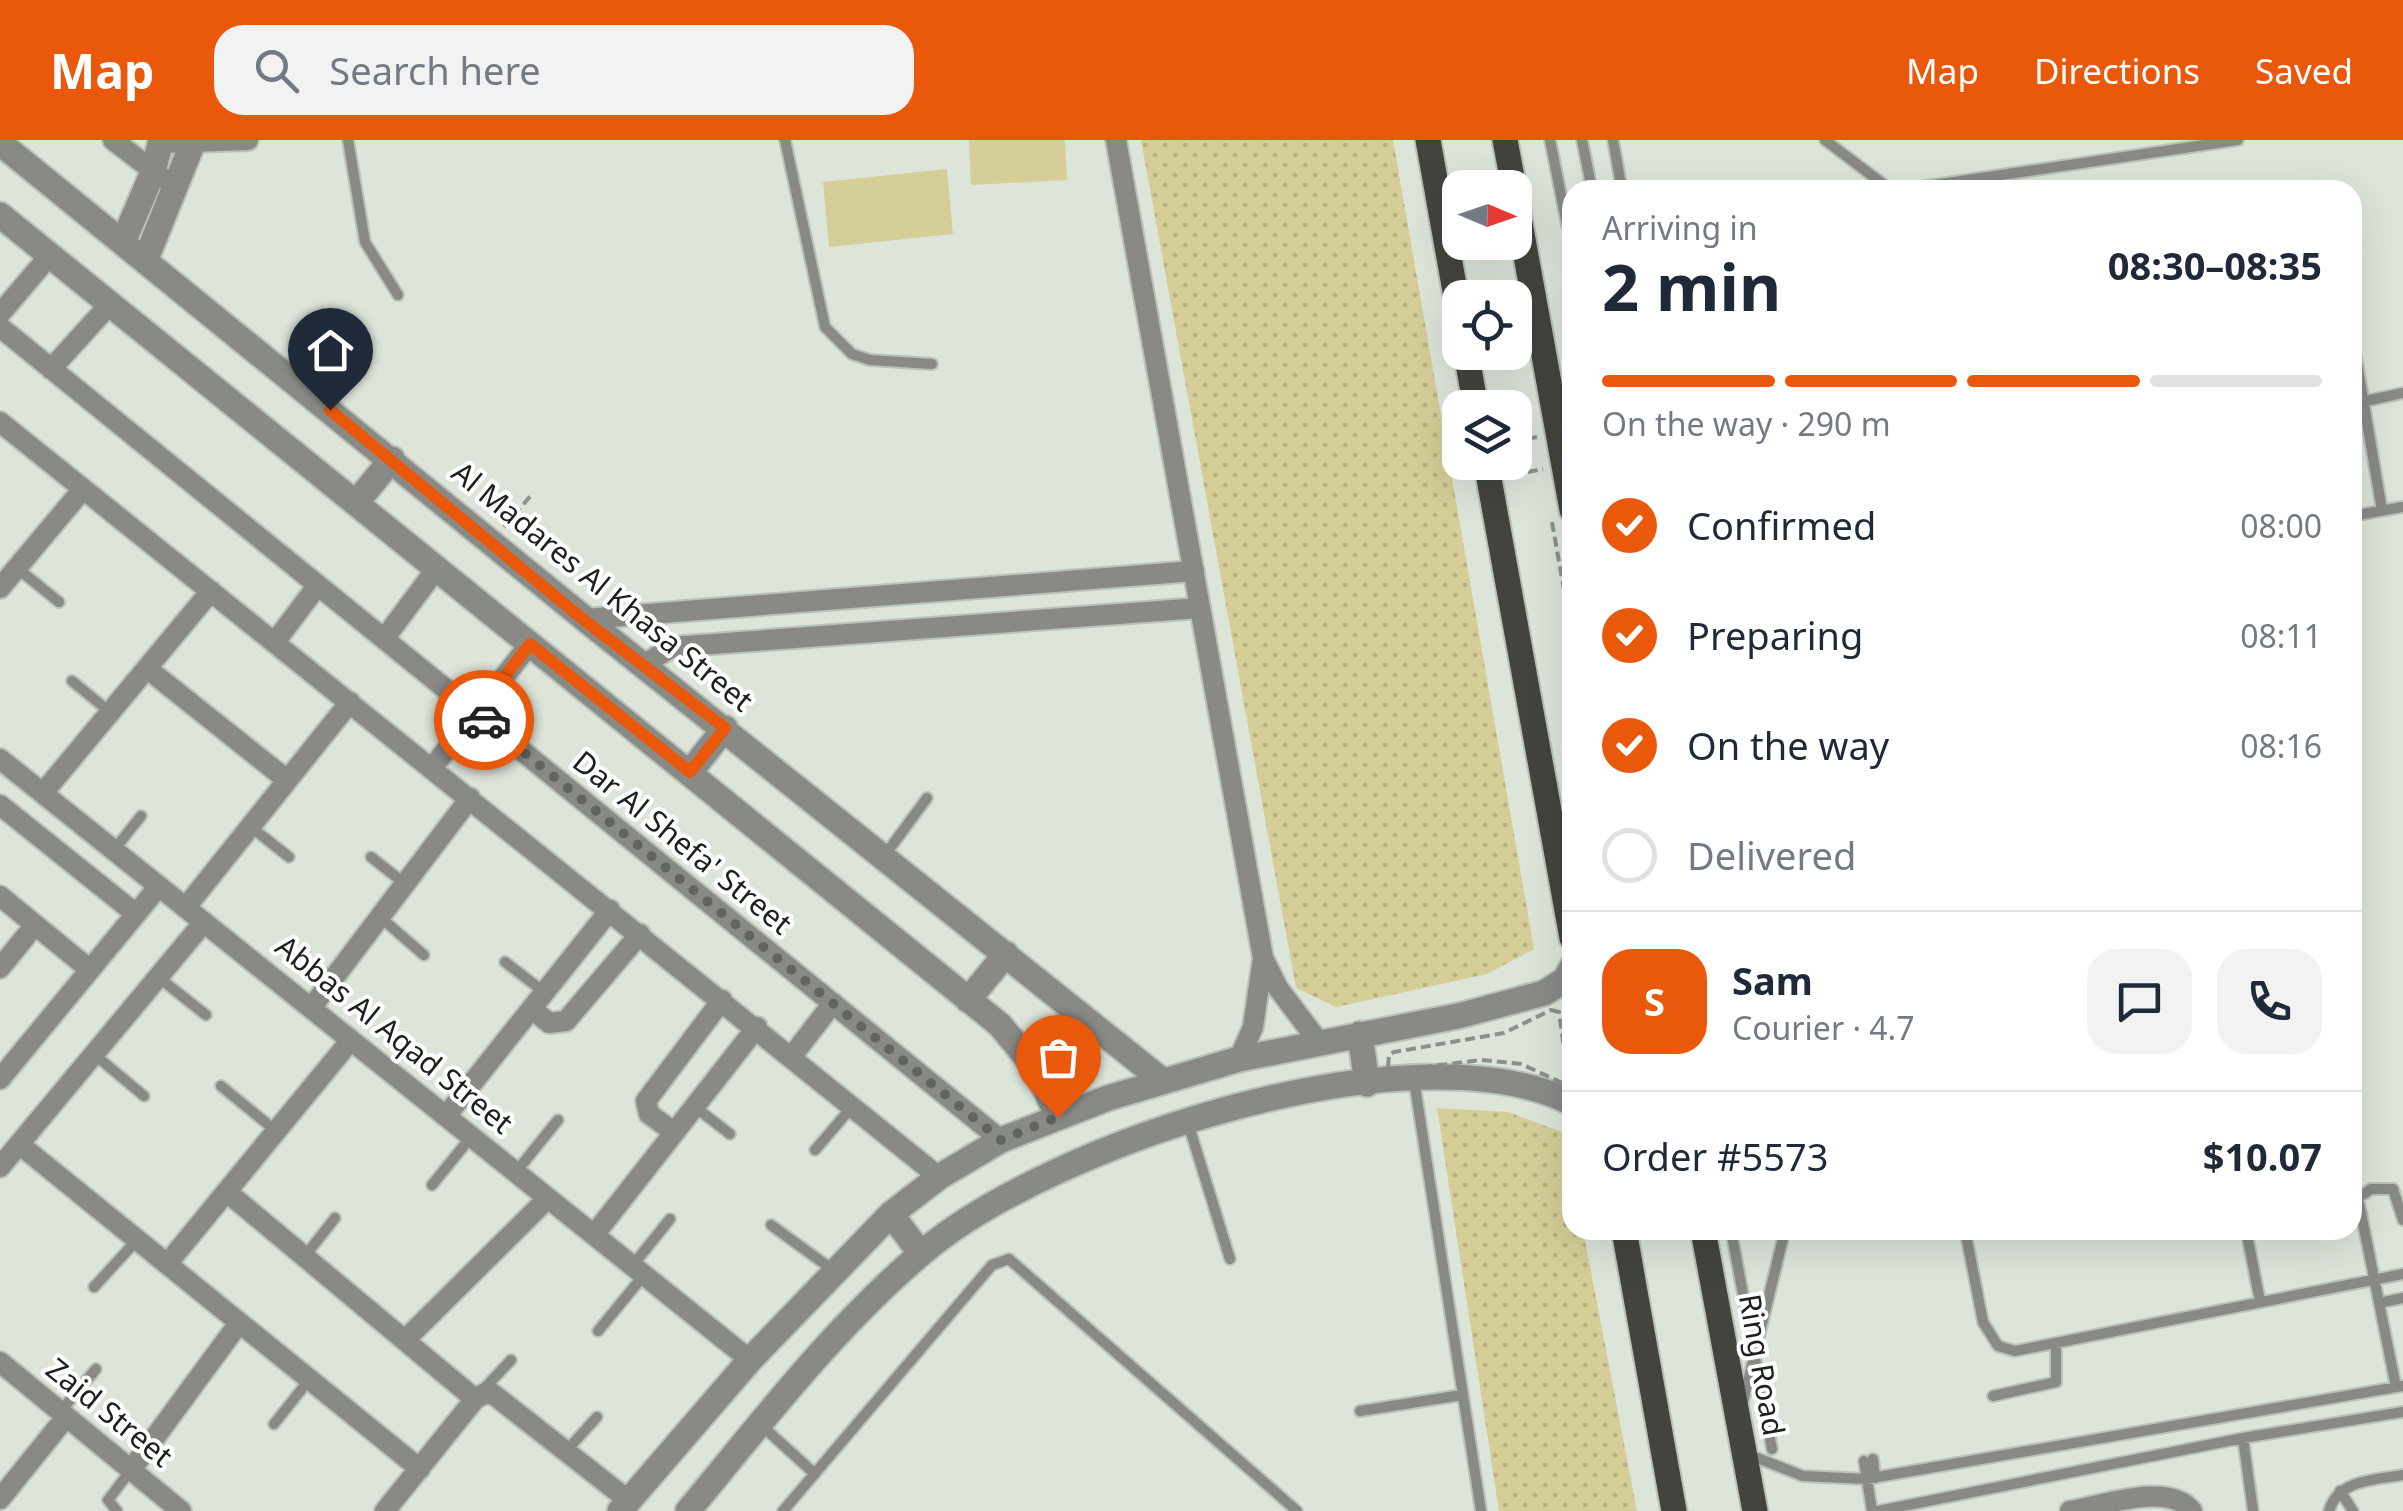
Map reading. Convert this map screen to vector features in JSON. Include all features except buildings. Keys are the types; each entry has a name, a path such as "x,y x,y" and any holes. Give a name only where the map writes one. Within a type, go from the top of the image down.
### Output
{"main road":[{"path":"1428,140 1453,280"},
{"path":"1505,140 1511,170"},
{"path":"1527,260 1562,455"},
{"path":"1489,480 1562,883"},
{"path":"1626,1240 1674,1511"},
{"name":"Ring Road","path":"1706,1240 1755,1511"}],"street":[{"path":"113,140 177,189"},
{"path":"122,242 153,172 160,141 248,140"},
{"path":"1116,140 1263,958 1278,988 1318,1042"},
{"path":"145,261 193,142"},
{"name":"Al Madares Al Khasa Street","path":"0,143 392,459 584,620 646,664 1164,1081"},
{"path":"0,215 968,1000 1028,1056 1058,1117"},
{"path":"0,314 50,256"},
{"path":"51,369 110,304"},
{"name":"Dar Al Shefa' Street","path":"0,327 1001,1140"},
{"path":"0,422 939,1177"},
{"path":"356,503 392,459"},
{"path":"0,588 83,489"},
{"path":"384,639 436,568"},
{"path":"584,620 1194,571"},
{"path":"275,642 318,585"},
{"path":"42,793 149,670 211,591"},
{"path":"834,600 837,635"},
{"path":"646,664 672,647 1200,608"},
{"path":"432,768 530,644"},
{"path":"149,670 287,780"},
{"path":"186,907 350,702"},
{"path":"690,772 725,728"},
{"name":"Abbas Al Aqad Street","path":"0,759 750,1360"},
{"path":"311,1008 470,798"},
{"path":"0,805 136,914"},
{"path":"0,1079 160,886"},
{"path":"0,896 89,970"},
{"path":"446,1116 610,910"},
{"path":"0,1167 204,922"},
{"path":"0,968 34,925"},
{"path":"538,1001 549,1022 566,1021 640,934"},
{"path":"968,1000 1006,954"},
{"path":"1240,1059 1257,1010 1263,958"},
{"path":"385,1511 477,1396 494,1393 567,1450 624,1506 750,1360 891,1214 939,1177 1001,1140 1164,1081 1240,1059 1490,1009 1544,993 1562,981"},
{"path":"674,1132 648,1114 646,1101 722,1000"},
{"path":"792,1056 832,1003"},
{"path":"594,1235 757,1028"},
{"path":"1360,1034 1367,1084"},
{"path":"167,1264 351,1040"},
{"path":"688,1511 859,1313 921,1254 980,1210 1055,1171 1187,1122 1309,1092 1414,1079 1491,1077 1562,1100"},
{"path":"19,1144 420,1469"},
{"path":"227,1192 477,1396"},
{"path":"406,1339 548,1198"},
{"path":"891,1214 921,1254"},
{"path":"131,1470 239,1323"},
{"name":"Zaid Street","path":"0,1362 180,1511"},
{"path":"0,1499 63,1415"},
{"path":"2075,1511 2168,1495 2185,1502 2192,1511"}],"lane":[{"path":"348,140 366,242 398,295"},
{"path":"785,140 825,327 852,354 870,360 932,364"},
{"path":"1550,140 1562,200"},
{"path":"1582,140 1590,180"},
{"path":"1613,140 1620,180"},
{"path":"1825,140 1878,180"},
{"path":"1968,180 2238,140"},
{"path":"2362,402 2403,393"},
{"path":"2362,421 2382,510"},
{"path":"2362,514 2403,507"},
{"path":"16,568 59,602"},
{"path":"72,681 112,713"},
{"path":"884,856 927,798"},
{"path":"114,850 141,816"},
{"path":"250,826 288,857"},
{"path":"371,857 405,884"},
{"path":"380,917 424,955"},
{"path":"505,962 538,1001"},
{"path":"158,977 206,1015"},
{"path":"94,1054 144,1096"},
{"path":"1414,1079 1480,1511"},
{"path":"221,1086 276,1132"},
{"path":"815,1150 852,1106"},
{"path":"694,1107 730,1134"},
{"path":"516,1172 558,1120"},
{"path":"1187,1122 1230,1259"},
{"path":"432,1185 472,1136"},
{"path":"2362,1195 2371,1188 2393,1189 2403,1220"},
{"path":"305,1256 335,1218"},
{"path":"1744,1453 1803,1476 1870,1478 2399,1386 2362,1218"},
{"path":"598,1332 670,1219"},
{"path":"770,1225 834,1271"},
{"path":"94,1287 137,1240"},
{"path":"1733,1240 1772,1450"},
{"path":"1738,1422 1783,1240"},
{"path":"1967,1240 1979,1307 1990,1336 1998,1346 2015,1350 2403,1274"},
{"path":"2248,1240 2260,1301"},
{"path":"783,1511 992,1265 1009,1260 1298,1511"},
{"path":"2379,1302 2403,1298"},
{"path":"1993,1396 2056,1382 2056,1345"},
{"path":"477,1396 511,1360"},
{"path":"63,1415 96,1369"},
{"path":"274,1424 310,1380"},
{"path":"1360,1410 1462,1394"},
{"path":"1868,1460 1875,1511 2244,1438 2403,1412"},
{"path":"567,1450 596,1416"},
{"path":"760,1424 815,1474"},
{"path":"2244,1438 2254,1511"},
{"path":"116,1511 108,1500 131,1470"},
{"path":"2329,1511 2340,1491 2403,1475"},
{"path":"2340,1491 2352,1511"}],"path":[{"path":"1532,438 1537,437"},
{"path":"1532,472 1543,470"},
{"path":"491,542 533,492"},
{"path":"1562,1038 1556,1010 1504,1033 1394,1052 1386,1060 1392,1070 1481,1060 1521,1064 1562,1085"}],"shaded area":[{"path":"969,140 1065,140 1067,180 971,185"},
{"path":"1141,140 1393,140 1442,421 1442,480 1452,480 1534,949 1487,974 1336,1007 1296,988"},
{"path":"947,169 953,234 829,247 823,182"},
{"path":"1437,1108 1508,1112 1562,1132 1562,1240 1585,1240 1637,1511 1499,1511"}],"way so far":[{"path":"484,720 1001,1140 1058,1117"}],"route":[{"path":"330,410 584,620 725,728 690,772 530,644 476,713 484,720"}]}
